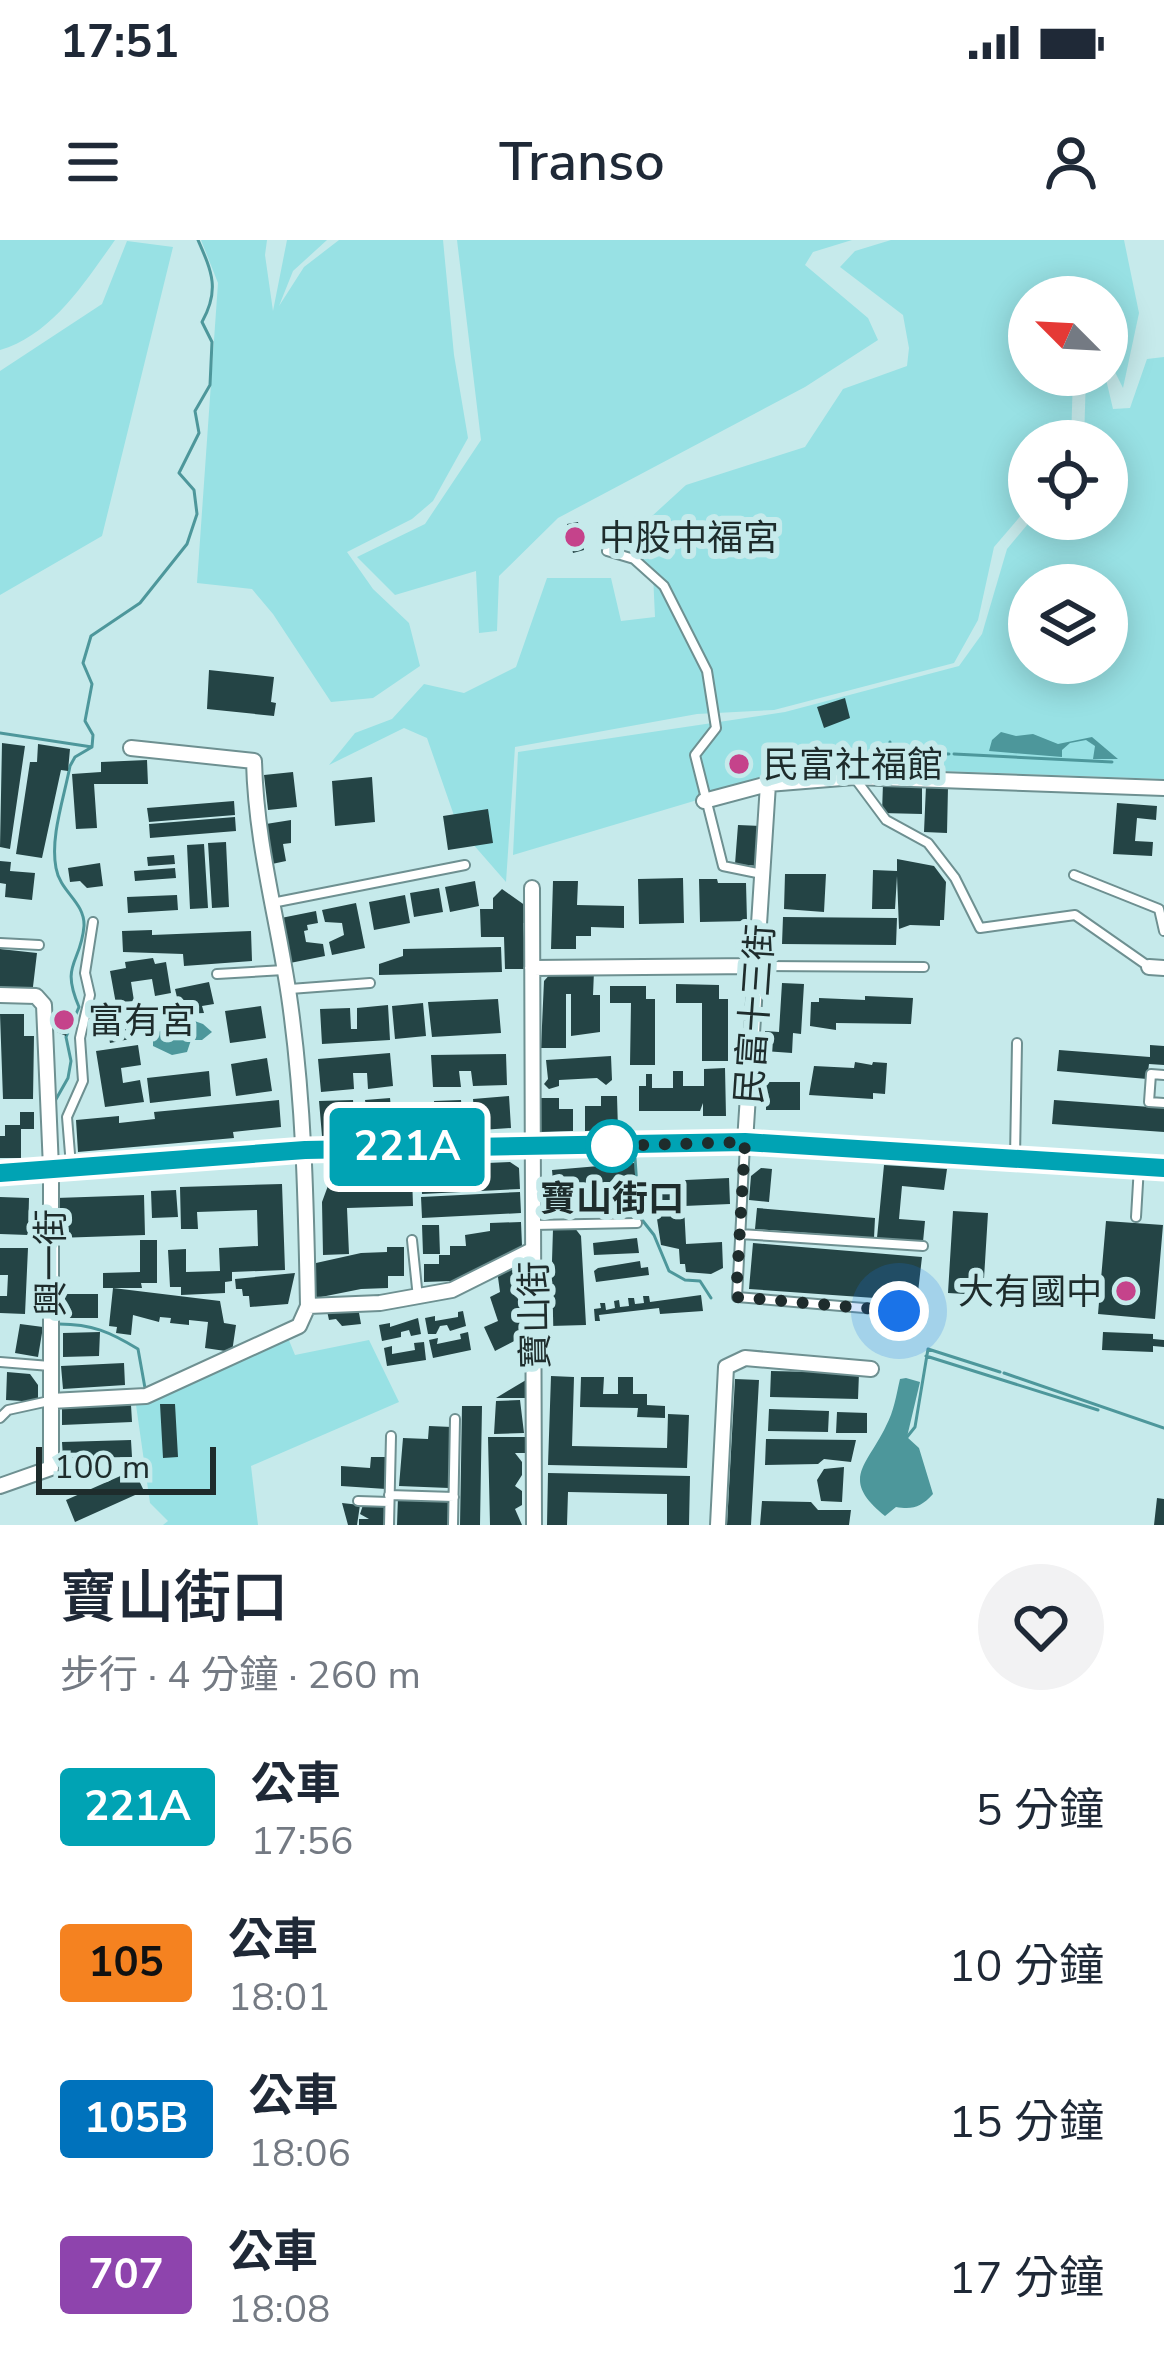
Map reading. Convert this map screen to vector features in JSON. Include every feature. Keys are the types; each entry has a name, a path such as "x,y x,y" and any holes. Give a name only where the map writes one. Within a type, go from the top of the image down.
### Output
{"street":[{"path":"51,1401 146,1396 298,1326 308,1306 305,1150 288,989 256,821 254,761 131,748"},
{"path":"704,801 768,784 854,777 1164,788"},
{"name":"民富十三街","path":"745,1142 768,784"},
{"name":"寶山街","path":"532,888 535,1525"},
{"path":"532,968 755,966"},
{"name":"興一街","path":"0,995 36,996 44,1004 51,1168 51,1468 0,1486"},
{"path":"0,1173 305,1150 745,1142 1164,1168"},
{"path":"308,1306 380,1303 452,1290 532,1250"},
{"path":"718,1525 726,1367 745,1358 871,1369"}],"lane":[{"path":"607,551 634,559 664,586 707,671 716,728 695,755 704,801 723,866 764,874"},
{"path":"854,777 886,820 928,843 956,878 980,928 1075,915 1156,968"},
{"path":"271,904 465,865"},
{"path":"1074,875 1160,909 1164,931"},
{"path":"71,1167 67,1117 83,1081 80,1038 90,995 85,973 93,922"},
{"path":"0,943 39,945"},
{"path":"755,966 924,967"},
{"path":"217,974 284,970"},
{"path":"288,989 370,983"},
{"path":"1015,1159 1017,1043"},
{"path":"1164,1075 1151,1074 1149,1102 1164,1103"},
{"name":"民富十三街","path":"745,1142 736,1297 899,1311"},
{"path":"1136,1217 1139,1166"},
{"path":"532,1225 637,1223"},
{"path":"740,1234 923,1246"},
{"path":"412,1240 418,1298"},
{"path":"0,1362 50,1366"},
{"path":"0,1418 8,1410 51,1401"},
{"path":"453,1525 455,1419"},
{"path":"388,1525 391,1436"},
{"path":"358,1501 454,1497"}],"shaded area":[{"path":"0,240 115,240 51,320 0,350"},
{"path":"201,240 267,240 273,311 287,240 327,240 293,271 279,306 304,267 339,240 443,240 468,438 433,501 412,519 347,552 373,589 409,623 420,666 373,698 331,702 252,589 197,583 218,283"},
{"path":"457,240 852,240 813,252 805,265 868,318 878,340 805,387 558,518 499,576 497,631 479,633 476,571 395,595 357,557 425,524 481,440"},
{"path":"891,240 1124,240 1139,313 1128,365 1128,276 1008,276 1008,396 1072,396 1072,420 1008,420 1008,531 994,547 978,620 954,663 774,710 697,714 515,747 506,882 458,827 427,738 404,728 329,765 355,733 392,719 424,684 464,693 516,667 547,578 611,578 621,621 655,617 653,574 628,538 686,485 805,447 843,389 907,366 903,315 840,267 855,251"},
{"path":"127,241 173,247 102,536 0,595 0,371 102,304"},
{"path":"1164,357 1164,779 859,768 761,781 513,855 518,752 785,712 959,666 982,634 1007,549 1014,540 1128,540 1128,420 1085,420 1085,396 1110,396 1113,409 1130,408 1147,359"},
{"path":"1001,732 1033,734 1058,744 1092,737 1118,759 1093,759 1095,746 1086,740 1070,743 1062,757 989,751"},
{"path":"186,1018 212,1032 202,1040 191,1040 187,1052 172,1055 153,1046 153,1037 160,1031 171,1031 176,1021"},
{"path":"288,1338 295,1355 369,1340 399,1402 251,1466 258,1525 163,1525 168,1521 150,1503 136,1405"},
{"path":"900,1379 920,1382 907,1437 919,1448 933,1494 921,1505 896,1507 885,1516 863,1492 861,1472 889,1420"}],"building":[{"name":"中股中福宮","path":"578,522 584,550 573,553 567,524"},
{"path":"209,670 274,677 274,716 207,709"},
{"path":"845,698 850,718 824,728 817,707"},
{"path":"2,743 25,746 10,849 0,847"},
{"path":"38,744 70,749 42,858 16,854 30,762 37,762"},
{"path":"147,760 148,784 94,784 97,828 76,829 72,774 101,772 101,762"},
{"path":"293,772 297,807 268,810 264,775"},
{"path":"372,777 375,822 335,826 332,781"},
{"path":"883,783 922,784 922,814 882,813"},
{"path":"926,786 948,787 947,833 924,832"},
{"path":"234,801 235,815 149,822 147,808"},
{"path":"1117,803 1157,806 1156,820 1137,818 1135,841 1153,842 1152,856 1113,854"},
{"path":"488,809 493,843 448,850 443,816"},
{"path":"235,817 236,831 150,838 149,824"},
{"path":"291,820 291,843 283,844 286,861 272,864 266,824"},
{"path":"738,825 761,826 758,866 735,864"},
{"path":"226,842 229,907 212,908 208,843"},
{"path":"204,844 208,908 190,909 187,845"},
{"path":"174,855 175,864 148,866 147,857"},
{"path":"897,859 934,866 946,882 940,926 899,929 897,876 895,909 872,909 873,870 897,871"},
{"path":"0,861 11,862 10,871 35,873 32,900 5,897"},
{"path":"100,863 103,886 87,888 80,881 70,882 68,868"},
{"path":"175,868 176,878 135,881 134,871"},
{"path":"785,874 826,874 824,912 784,909"},
{"path":"683,878 684,923 639,924 638,879"},
{"path":"699,879 746,883 747,921 700,922"},
{"path":"475,881 479,906 450,912 445,887"},
{"path":"553,881 578,881 577,905 624,906 624,928 591,927 591,936 576,936 576,949 551,949"},
{"path":"439,888 443,912 414,917 410,893"},
{"path":"502,889 526,906 526,969 505,969 504,937 481,937 480,909 493,909 493,898"},
{"path":"177,895 178,910 128,913 127,897"},
{"path":"405,895 410,923 374,930 369,902"},
{"path":"356,903 365,948 332,955 329,942 344,935 342,923 325,922 322,910"},
{"path":"316,911 318,923 307,925 306,942 323,944 325,956 290,963 281,918"},
{"path":"783,917 897,918 896,945 782,944"},
{"path":"152,930 152,935 251,931 252,961 184,966 183,954 123,952 122,931"},
{"path":"501,947 502,972 379,975 379,964 403,956 403,949"},
{"path":"0,949 37,953 32,995 0,992"},
{"path":"153,958 155,964 166,962 171,993 155,996 152,979 131,982 134,1001 116,1004 110,971 126,968 125,962"},
{"path":"594,971 593,995 600,995 600,1032 571,1036 571,994 566,994 566,1048 541,1048 544,981 552,972"},
{"path":"209,982 214,1004 202,1006 204,1013 181,1014 175,989"},
{"path":"782,983 804,984 801,1034 793,1033 792,1053 764,1051 765,1031 779,1032"},
{"path":"676,984 719,985 719,999 728,999 728,1061 702,1061 702,1003 676,1003"},
{"path":"610,986 646,986 646,999 655,999 655,1065 630,1065 631,1003 610,1003"},
{"path":"865,996 913,998 911,1024 836,1023 836,1030 810,1026 811,1002 819,998 865,1000"},
{"path":"498,999 501,1033 432,1037 428,1002"},
{"path":"423,1003 426,1036 395,1039 392,1006"},
{"path":"388,1005 390,1040 322,1044 320,1009 350,1008 351,1029 357,1029 357,1008"},
{"name":"富有宮","path":"63,1006 72,1010 66,1036 57,1032"},
{"path":"261,1006 266,1038 230,1043 225,1011"},
{"path":"130,1010 135,1038 110,1043 105,1015"},
{"path":"0,1014 24,1014 24,1036 34,1036 33,1099 3,1099"},
{"path":"138,1045 141,1065 121,1068 123,1083 140,1080 144,1102 105,1107 96,1051"},
{"path":"1150,1045 1164,1046 1164,1065 1149,1064 1147,1079 1057,1071 1059,1050 1150,1057"},
{"path":"390,1053 393,1086 368,1089 367,1073 353,1073 354,1089 321,1092 318,1059"},
{"path":"506,1054 507,1085 473,1086 471,1071 459,1071 461,1087 433,1087 431,1055"},
{"path":"611,1056 612,1080 606,1085 597,1078 559,1080 559,1086 549,1089 544,1084 546,1060"},
{"path":"267,1058 272,1091 236,1096 231,1064"},
{"path":"855,1062 887,1063 885,1094 873,1093 873,1099 809,1095 814,1066 854,1068"},
{"path":"725,1068 726,1116 703,1116 703,1103 700,1111 639,1111 639,1086 646,1086 646,1074 652,1074 652,1088 673,1088 673,1071 683,1071 683,1086 704,1086 704,1069"},
{"path":"209,1071 211,1096 150,1103 147,1078"},
{"path":"766,1082 800,1082 800,1110 766,1110"},
{"path":"509,1096 511,1128 437,1133 434,1101 461,1100 462,1111 474,1111 473,1099"},
{"path":"601,1096 617,1096 618,1130 585,1131 585,1106 601,1106"},
{"path":"390,1098 393,1130 322,1136 319,1101 353,1100 354,1113 367,1113 365,1100"},
{"path":"540,1098 559,1098 559,1109 573,1109 573,1131 540,1132"},
{"path":"279,1100 281,1127 233,1132 234,1138 78,1152 76,1120 119,1116 119,1123 155,1119 154,1112"},
{"path":"1054,1100 1164,1108 1164,1132 1052,1124"},
{"path":"20,1112 34,1112 34,1129 21,1129 21,1158 0,1158 0,1136 5,1136 5,1125 20,1125"},
{"path":"510,1162 519,1168 520,1189 422,1194 421,1166"},
{"path":"634,1163 638,1208 556,1214 552,1170"},
{"path":"884,1165 947,1169 944,1190 902,1186 899,1219 925,1221 923,1242 877,1238"},
{"path":"761,1168 772,1169 769,1202 749,1200 751,1176"},
{"path":"412,1175 413,1206 347,1208 349,1254 323,1255 322,1202 329,1183 336,1177"},
{"path":"729,1178 730,1204 684,1206 686,1244 722,1242 723,1268 711,1274 686,1272 679,1249 661,1245 657,1219 661,1207 644,1208 643,1182"},
{"path":"282,1184 285,1270 232,1272 225,1293 181,1295 181,1287 170,1287 168,1250 186,1249 186,1272 220,1271 219,1248 258,1246 257,1210 197,1212 198,1229 181,1229 180,1187"},
{"path":"176,1190 178,1217 152,1218 151,1191"},
{"path":"520,1192 521,1213 422,1218 421,1197"},
{"path":"144,1195 145,1235 57,1238 56,1198"},
{"path":"0,1197 29,1198 28,1235 0,1234"},
{"path":"757,1208 875,1218 874,1238 755,1229"},
{"path":"953,1211 988,1213 983,1295 948,1293"},
{"path":"1106,1221 1163,1225 1155,1319 1098,1314"},
{"path":"521,1222 522,1246 452,1281 424,1282 424,1264 439,1264 439,1255 450,1255 450,1246 466,1246 465,1235 490,1231 490,1223"},
{"path":"422,1225 439,1225 440,1254 423,1254"},
{"path":"574,1227 581,1236 586,1325 550,1326 553,1229"},
{"path":"637,1238 639,1253 594,1255 593,1243"},
{"path":"140,1240 157,1240 157,1283 103,1288 103,1273 140,1272"},
{"path":"753,1243 922,1257 917,1301 749,1289"},
{"path":"387,1247 404,1247 404,1276 388,1276 388,1288 316,1298 316,1263 387,1252"},
{"path":"0,1248 28,1248 25,1314 0,1313 8,1275 0,1275"},
{"path":"525,1256 524,1336 495,1351 484,1327 498,1321 490,1297 500,1292 497,1270"},
{"path":"640,1261 649,1275 596,1282 598,1268"},
{"path":"295,1273 288,1304 250,1307 249,1296 236,1289 235,1279"},
{"path":"113,1288 220,1301 224,1323 236,1325 232,1352 205,1348 208,1322 189,1320 189,1325 170,1323 171,1318 160,1317 159,1322 133,1315 131,1335 116,1333 117,1327 109,1326"},
{"path":"65,1294 98,1294 98,1318 65,1318"},
{"path":"701,1295 703,1311 660,1314 659,1308 599,1315 600,1321 595,1321 594,1309 601,1308 600,1303 605,1303 606,1310 615,1308 614,1301 619,1300 620,1307 629,1306 628,1298 634,1298 635,1304 644,1303 643,1296 649,1296 650,1302"},
{"path":"358,1307 361,1324 342,1326 336,1319 329,1320 327,1311"},
{"path":"463,1311 466,1326 450,1331 447,1325 440,1326 436,1334 428,1334 425,1318 458,1317"},
{"path":"418,1318 421,1334 411,1336 409,1330 382,1341 379,1325 390,1323 390,1327"},
{"path":"20,1324 43,1327 38,1357 15,1353"},
{"path":"100,1332 99,1356 63,1357 63,1333"},
{"path":"468,1332 471,1350 433,1358 429,1340 438,1338 437,1344 461,1339 460,1334"},
{"path":"1103,1332 1153,1334 1153,1339 1164,1340 1164,1347 1153,1346 1153,1352 1102,1350"},
{"path":"424,1342 426,1360 387,1366 384,1348 392,1346 392,1354 415,1350 414,1343"},
{"path":"124,1363 125,1385 63,1389 61,1366"},
{"path":"771,1371 859,1373 858,1399 770,1397"},
{"path":"7,1372 30,1374 38,1385 38,1402 6,1400"},
{"path":"551,1376 574,1377 572,1446 667,1448 668,1414 689,1415 687,1468 548,1465"},
{"path":"581,1377 604,1377 603,1394 618,1394 618,1377 633,1377 633,1394 647,1394 647,1405 665,1406 665,1418 637,1417 638,1408 580,1407"},
{"path":"735,1379 759,1380 751,1525 727,1525"},
{"path":"526,1380 525,1398 496,1398"},
{"path":"520,1400 524,1433 494,1434 496,1401"},
{"path":"160,1404 175,1404 178,1457 163,1458"},
{"path":"131,1405 132,1422 62,1425 62,1408"},
{"path":"462,1406 482,1406 480,1525 460,1525"},
{"path":"769,1409 829,1411 828,1432 768,1431"},
{"path":"837,1412 867,1413 867,1433 836,1433"},
{"path":"429,1426 452,1427 449,1488 399,1486 403,1438 428,1439"},
{"path":"488,1437 526,1437 526,1453 515,1453 522,1462 522,1475 515,1486 522,1491 522,1505 515,1509 522,1525 490,1525"},
{"path":"766,1439 856,1440 851,1462 824,1459 818,1464 765,1465"},
{"path":"131,1440 132,1457 63,1458 62,1442"},
{"path":"371,1457 388,1457 386,1489 341,1486 341,1466 370,1468"},
{"path":"844,1467 842,1502 821,1501 817,1480 824,1469"},
{"path":"134,1470 144,1491 75,1522 66,1500"},
{"path":"548,1473 690,1476 689,1525 667,1525 667,1494 568,1492 567,1525 547,1525"},
{"path":"398,1497 450,1499 449,1525 397,1525"},
{"path":"1157,1498 1164,1499 1164,1525 1154,1525"},
{"path":"762,1501 811,1502 818,1510 851,1510 849,1525 760,1525"},
{"path":"342,1503 360,1505 357,1525 348,1525"},
{"path":"363,1505 385,1505 384,1525 359,1525 359,1519 369,1519 360,1514"}],"waterway":[{"path":"55,1101 68,1078 71,1061 66,1037 79,1007 71,972 83,918 58,876 55,856 70,766 92,747 93,735 85,721 92,684 83,663 91,636 140,603 187,544 197,514 194,490 179,473 199,433 195,411 210,385 212,342 202,322 212,281 198,240"},
{"path":"0,733 92,747"},
{"path":"890,742 889,752 949,754"},
{"path":"954,754 1112,762"},
{"path":"635,1158 639,1216 654,1235 669,1271 685,1280 700,1281 711,1298"},
{"path":"59,1324 100,1330 138,1349 145,1388"},
{"path":"907,1437 915,1427 928,1349 1000,1372"},
{"path":"926,1356 1098,1410"},
{"path":"1004,1373 1164,1428"}],"bus line":[{"name":"221A","path":"0,1173 305,1150 745,1142 1164,1168"}],"place":[{"name":"中股中福宮","path":"575,537"},
{"name":"民富社福館","path":"739,764"},
{"name":"富有宮","path":"64,1020"},
{"name":"寶山街口","path":"612,1146"},
{"name":"大有國中","path":"1126,1291"}],"route":[{"path":"612,1146 606,1146 745,1142 736,1297 899,1311"}]}
